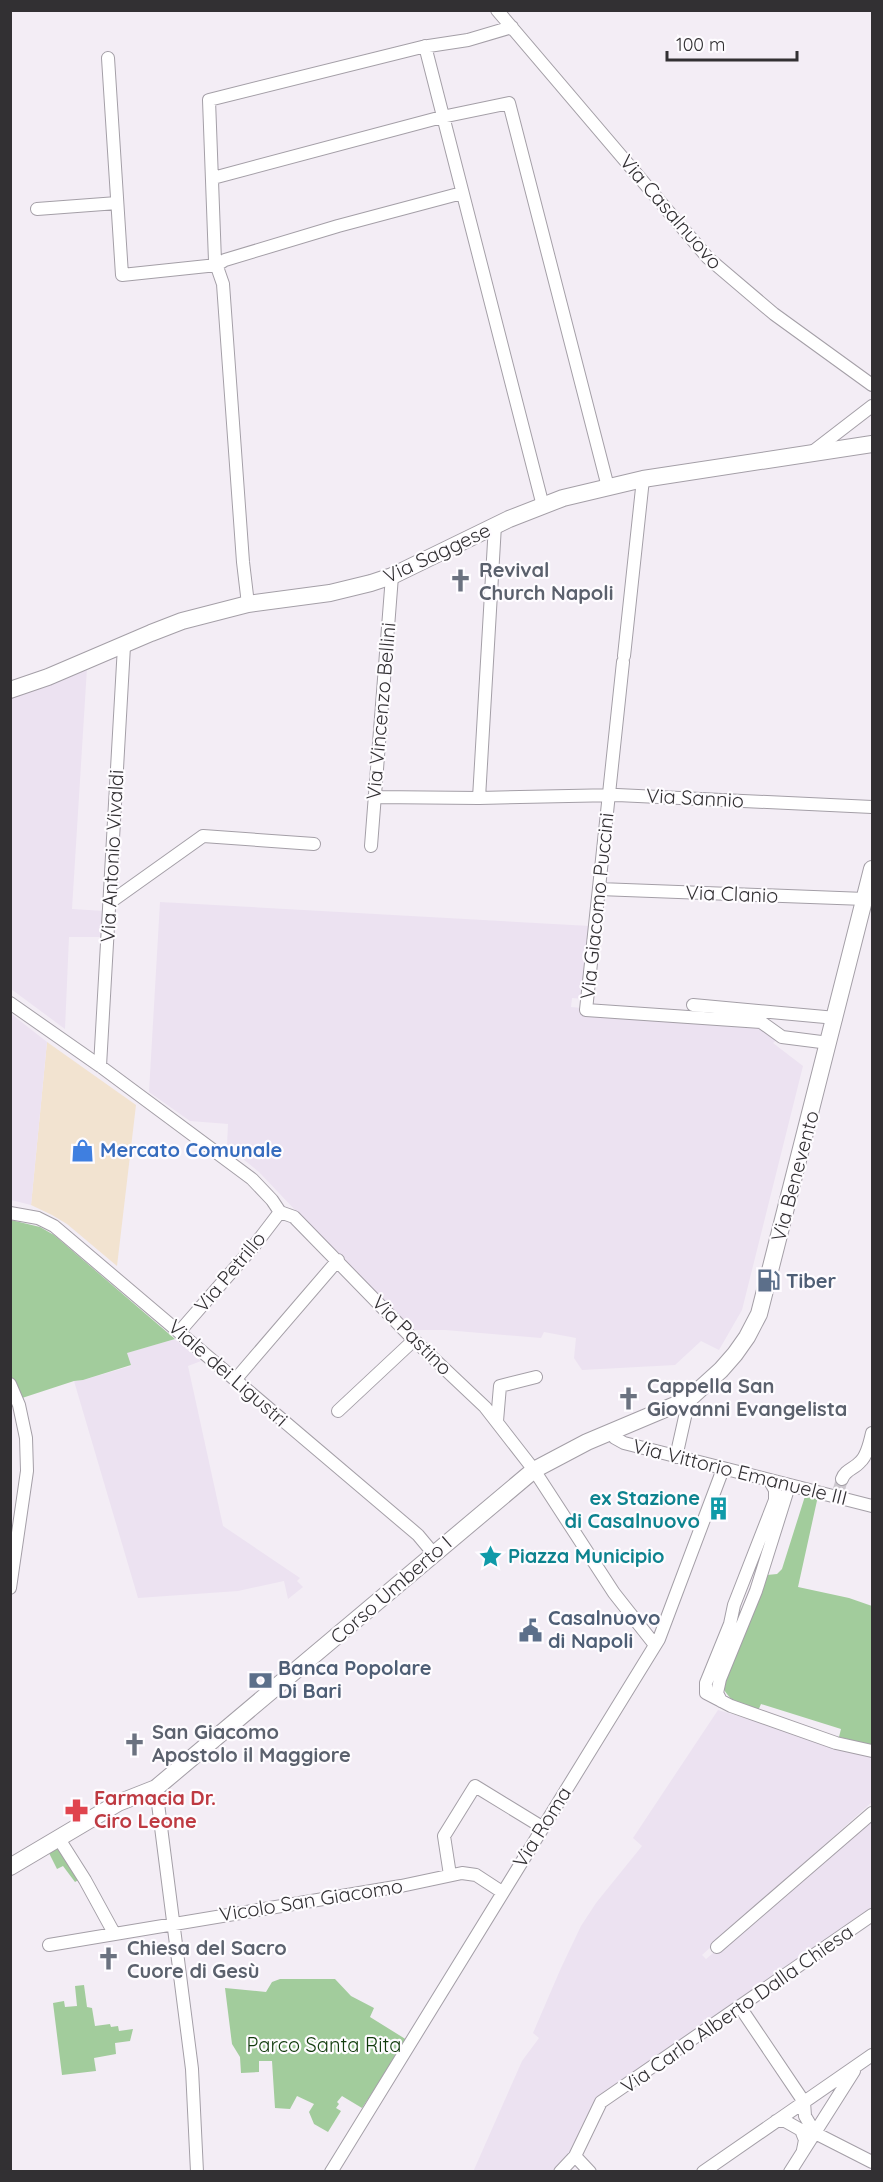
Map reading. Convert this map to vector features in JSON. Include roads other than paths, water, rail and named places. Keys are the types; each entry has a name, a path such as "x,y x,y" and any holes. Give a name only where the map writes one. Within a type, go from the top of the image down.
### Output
{"main road":[{"name":"Via Saggese","path":"10,690 48,677 182,621 248,604 330,593 370,584 392,576 495,525 563,498 643,479 873,444"},
{"name":"Via Benevento","path":"534,1470 587,1442 689,1398 721,1370 747,1337 759,1314 873,869"},
{"name":"Corso Umberto I","path":"10,1867 118,1803 156,1788 534,1470"}],"street":[{"name":"Via Casalnuovo","path":"497,10 708,258 774,314 873,385"},
{"path":"248,604 223,284 217,265 209,100 425,46 468,40 512,27"},
{"path":"425,46 543,506"},
{"path":"108,58 122,274 217,265 225,260 338,226 462,193"},
{"path":"213,178 442,117 509,104 608,487"},
{"path":"37,209 117,203"},
{"path":"810,454 873,406"},
{"name":"Via Giacomo Puccini","path":"643,479 586,1010 761,1022 783,1037 830,1043"},
{"path":"479,798 495,525"},
{"name":"Via Vincenzo Bellini","path":"371,846 392,576"},
{"name":"Via Antonio Vivaldi","path":"100,1066 124,646"},
{"name":"Via Sannio","path":"374,798 608,795 873,807"},
{"path":"110,903 203,836 314,844"},
{"name":"Via Clanio","path":"599,889 865,899"},
{"path":"10,1003 100,1066 252,1179 280,1212"},
{"path":"693,1005 836,1018"},
{"name":"Via Pastino","path":"280,1212 294,1216 414,1340 485,1407 534,1470 614,1593 655,1645"},
{"name":"Via Petrillo","path":"180,1331 254,1246 280,1212"},
{"name":"Viale dei Ligustri","path":"10,1213 38,1218 54,1226 418,1535 433,1553"},
{"path":"236,1380 338,1260"},
{"path":"339,1411 414,1340"},
{"path":"497,1421 500,1386 536,1377"},
{"path":"10,1588 27,1471 26,1438 19,1405 11,1384"},
{"path":"676,1457 689,1398"},
{"name":"Via Vittorio Emanuele III","path":"612,1432 615,1438 624,1443 789,1486 838,1495 873,1506"},
{"path":"842,1479 843,1475 860,1462 869,1447 873,1433"},
{"name":"Via Roma","path":"331,2172 655,1645 723,1469"},
{"path":"770,1481 775,1490 775,1500 706,1683 706,1694 730,1706 836,1743 873,1751"},
{"path":"721,1701 717,1693 720,1678 756,1592 789,1486"},
{"path":"450,1875 444,1836 474,1786 542,1827"},
{"path":"156,1788 192,2069 197,2172"},
{"path":"717,1947 873,1813"},
{"path":"58,1839 85,1880 114,1933"},
{"name":"Vicolo San Giacomo","path":"49,1945 401,1886 450,1875 470,1873 502,1892"},
{"name":"Via Carlo Alberto Dalla Chiesa","path":"575,2156 601,2102 873,1915"},
{"path":"740,2007 804,2102 805,2116 815,2133 873,2162"},
{"path":"703,2172 873,2055"},
{"path":"790,2172 858,2065"},
{"path":"821,2090 828,2091 832,2096 833,2104"},
{"path":"776,2121 785,2121 801,2130 804,2140 803,2151"},
{"path":"561,2172 575,2156 590,2172"}],"tunnel":[{"path":"838,1493 842,1479"}],"place":[{"name":"Revival Church Napoli","path":"461,581"},
{"name":"Mercato Comunale","path":"82,1150"},
{"name":"Tiber","path":"768,1281"},
{"name":"Cappella San Giovanni Evangelista","path":"629,1398"},
{"name":"ex Stazione di Casalnuovo","path":"718,1509"},
{"name":"Piazza Municipio","path":"490,1556"},
{"name":"Casalnuovo di Napoli","path":"530,1630"},
{"name":"Banca Popolare Di Bari","path":"260,1680"},
{"name":"San Giacomo Apostolo il Maggiore","path":"134,1744"},
{"name":"Farmacia Dr. Ciro Leone","path":"76,1810"},
{"name":"Chiesa del Sacro Cuore di Gesù","path":"109,1959"}],"park label":[{"name":"Parco Santa Rita","path":"324,2045"}]}
